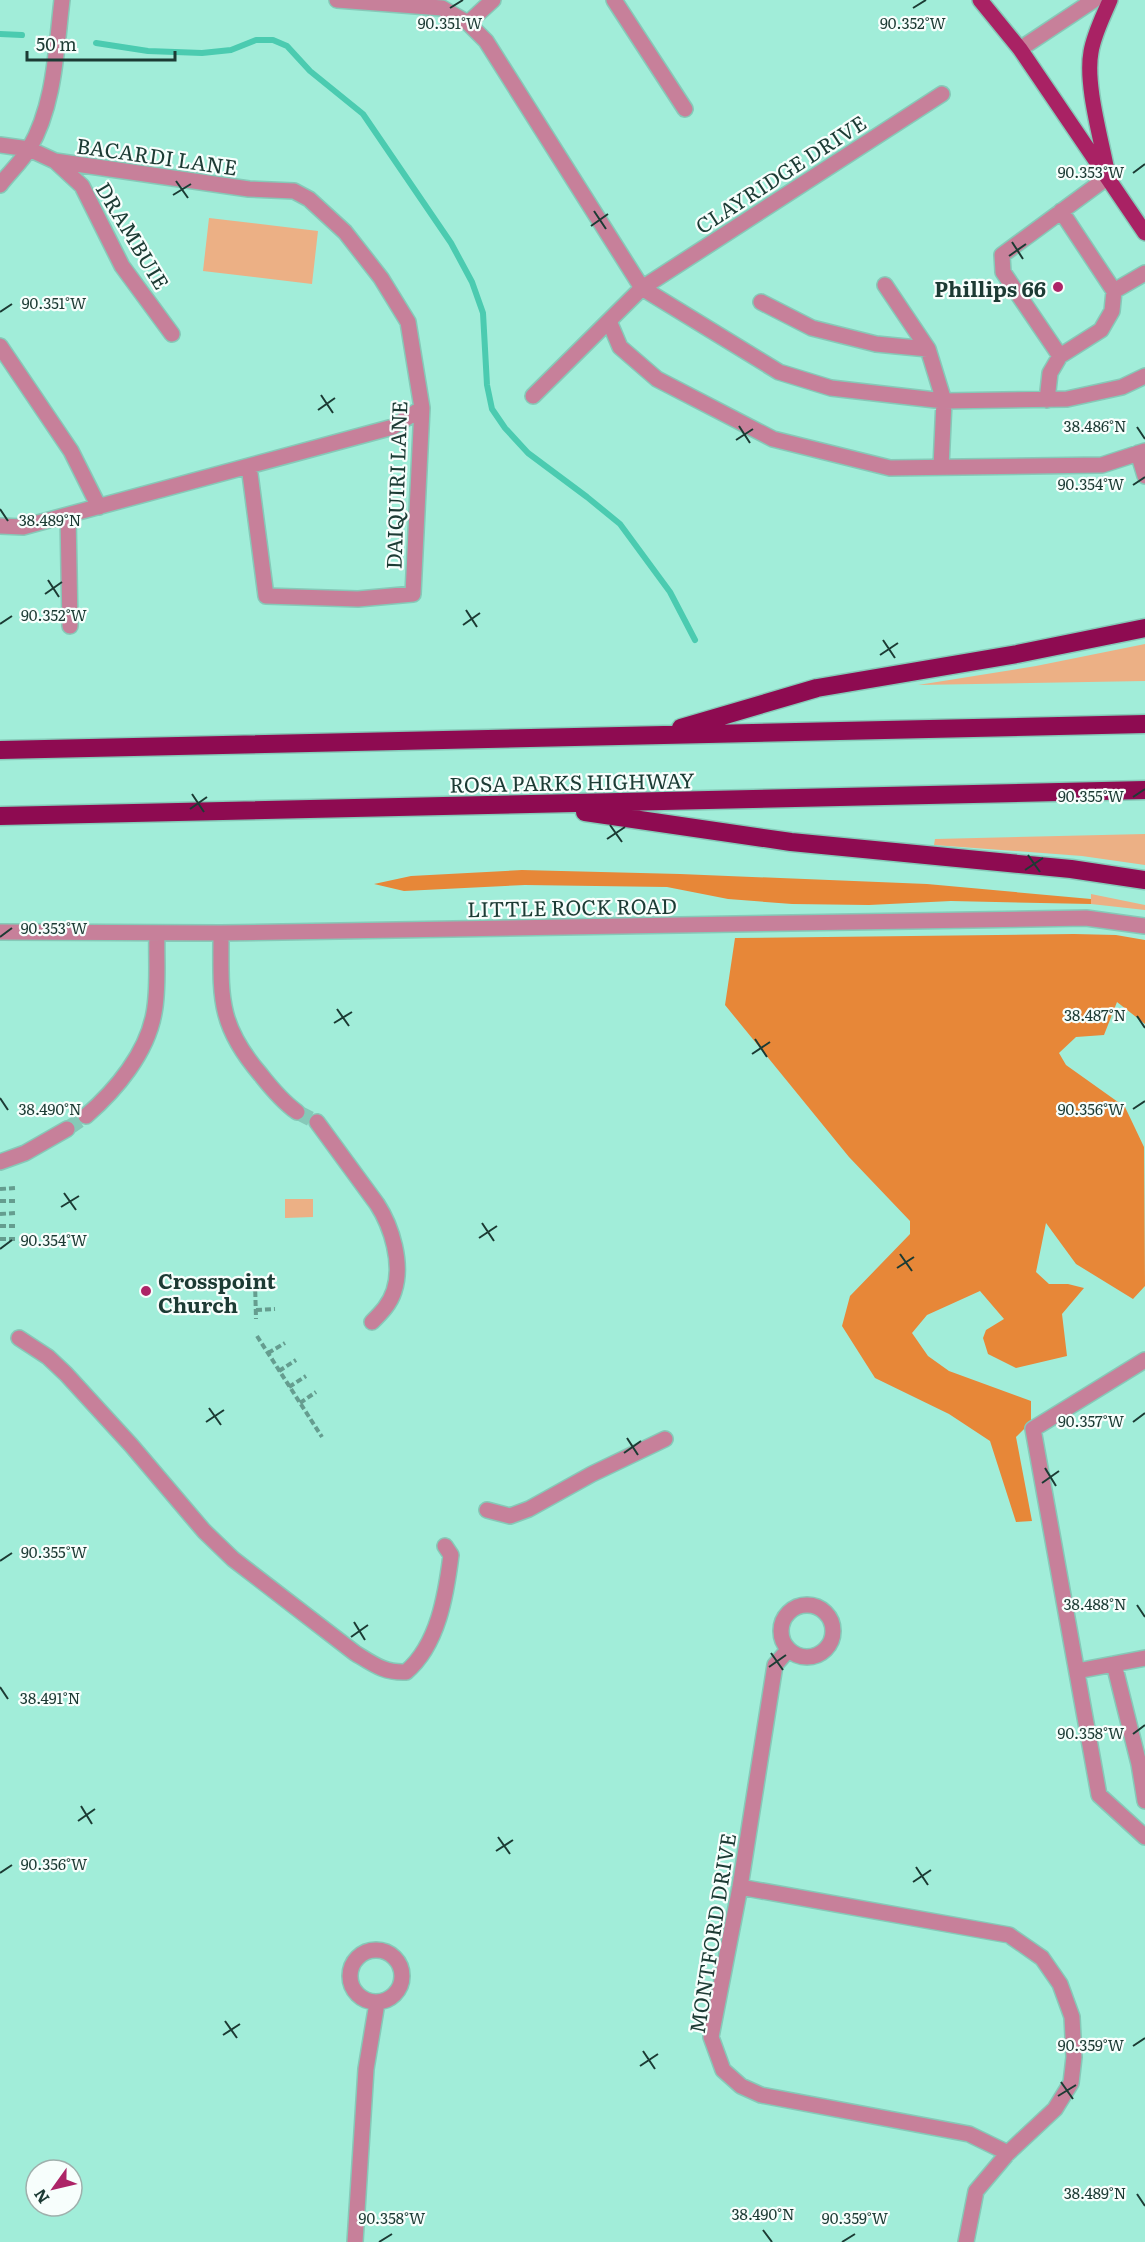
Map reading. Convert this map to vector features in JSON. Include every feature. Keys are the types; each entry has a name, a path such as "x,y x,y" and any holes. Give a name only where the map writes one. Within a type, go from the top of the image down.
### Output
{"highway":[{"path":"660,734 817,688 1017,654 1145,628"},
{"name":"ROSA PARKS HIGHWAY","path":"0,750 1145,724"},
{"name":"ROSA PARKS HIGHWAY","path":"0,816 1145,790"},
{"path":"533,804 792,842 1071,869 1145,880"}],"main road":[{"path":"980,0 1020,49 1145,233"},
{"path":"1108,177 1090,73 1091,53 1096,34 1110,0"}],"street":[{"path":"0,185 29,149 47,108 54,71 62,0"},
{"path":"337,0 442,8 468,23 486,41 642,288 779,372 831,388 944,401 1067,399 1122,387 1145,376"},
{"path":"468,23 493,0"},
{"path":"614,0 685,109"},
{"path":"1020,49 1094,0"},
{"name":"CLAYRIDGE DRIVE","path":"533,396 642,288 942,94"},
{"name":"BACARDI LANE","path":"0,145 29,149 54,161 249,189 294,191 309,199"},
{"name":"DRAMBUIE","path":"54,161 82,186 122,266 172,334"},
{"path":"1060,356 1003,272 1002,255 1108,177"},
{"name":"DAIQUIRI LANE","path":"249,466 266,596 358,599 413,594 422,408 408,322 381,279 345,232 309,199"},
{"path":"1047,400 1050,372 1060,356 1101,330 1113,310 1114,291 1061,212"},
{"path":"1114,291 1145,273"},
{"path":"885,285 928,349 944,401 941,467"},
{"path":"761,302 812,328 876,344 928,349"},
{"path":"609,321 620,347 657,379 773,440 890,468 1102,465 1142,452 1145,476"},
{"path":"0,346 71,451 99,507"},
{"path":"0,526 23,528 393,427 422,408"},
{"path":"68,515 70,626"},
{"name":"LITTLE ROCK ROAD","path":"0,932 221,933 1086,918 1145,926"},
{"path":"86,1116 124,1075 148,1035 156,1001 157,933"},
{"path":"221,933 222,995 228,1026 249,1062 278,1096 297,1112"},
{"path":"317,1122 377,1204 391,1234 397,1278 389,1303 372,1322"},
{"path":"0,1162 25,1153 67,1129"},
{"path":"19,1338 48,1357 66,1374 131,1445 204,1532 254,1575 355,1653 377,1667 391,1672 406,1672 424,1654 444,1598 451,1555 445,1546"},
{"path":"1145,1360 1033,1429 1099,1795 1145,1837"},
{"path":"487,1510 510,1516 529,1509 592,1474 665,1439"},
{"name":"MONTFORD DRIVE","path":"788,1650 775,1665 740,1887 711,2037 723,2070 741,2086 761,2095 969,2134 1008,2153"},
{"path":"1077,1671 1145,1659"},
{"path":"1114,1664 1142,1764 1145,1800"},
{"path":"740,1887 1009,1935 1042,1958 1060,1984 1072,2017 1074,2057 1071,2083 1054,2109 1008,2153 976,2191 966,2242"},
{"path":"355,2242 366,2069 377,2003"}],"path":[{"path":"0,1188 16,1188"},
{"path":"0,1201 16,1200"},
{"path":"0,1214 16,1213"},
{"path":"0,1226 16,1226"},
{"path":"0,1239 16,1239"},
{"path":"255,1282 256,1319"},
{"path":"256,1310 275,1309"},
{"path":"257,1336 322,1437"},
{"path":"268,1353 285,1342"},
{"path":"279,1371 296,1360"},
{"path":"289,1387 306,1376"},
{"path":"300,1403 316,1392"}],"shaded area":[{"path":"209,218 318,231 312,284 203,271"},
{"path":"1145,644 1145,681 918,685 1036,666"},
{"path":"1145,834 1145,865 1082,856 934,845 935,839"},
{"path":"522,870 927,884 1091,899 1091,904 951,901 869,905 792,904 728,899 667,887 525,885 404,891 374,884 411,876"},
{"path":"1091,894 1145,905 1145,910 1091,904"},
{"path":"1116,935 1145,940 1145,1024 1117,1002 1104,1035 1076,1037 1059,1053 1066,1065 1125,1107 1144,1147 1145,1286 1133,1299 1076,1264 1046,1223 1036,1272 1049,1284 1068,1284 1084,1288 1062,1314 1067,1356 1016,1368 988,1354 983,1338 986,1330 1004,1319 980,1291 927,1315 912,1333 928,1356 949,1371 1031,1401 1031,1422 1016,1437 1032,1521 1016,1522 990,1441 949,1414 875,1378 842,1326 850,1296 910,1234 910,1221 849,1157 725,1005 735,938"},
{"path":"285,1199 313,1199 313,1217 285,1218"}],"waterway":[{"path":"0,34 22,35"},
{"path":"96,43 148,51 202,53 231,50 256,40 273,40 287,46 310,71 363,114 451,243 472,282 483,313 487,385 492,409 505,428 528,453 620,524 670,592 695,640"}],"tunnel":[{"path":"297,1112 317,1122"},
{"path":"67,1129 86,1116"}],"place":[{"name":"Phillips 66","path":"1058,287"},
{"name":"Crosspoint Church","path":"146,1291"}]}
